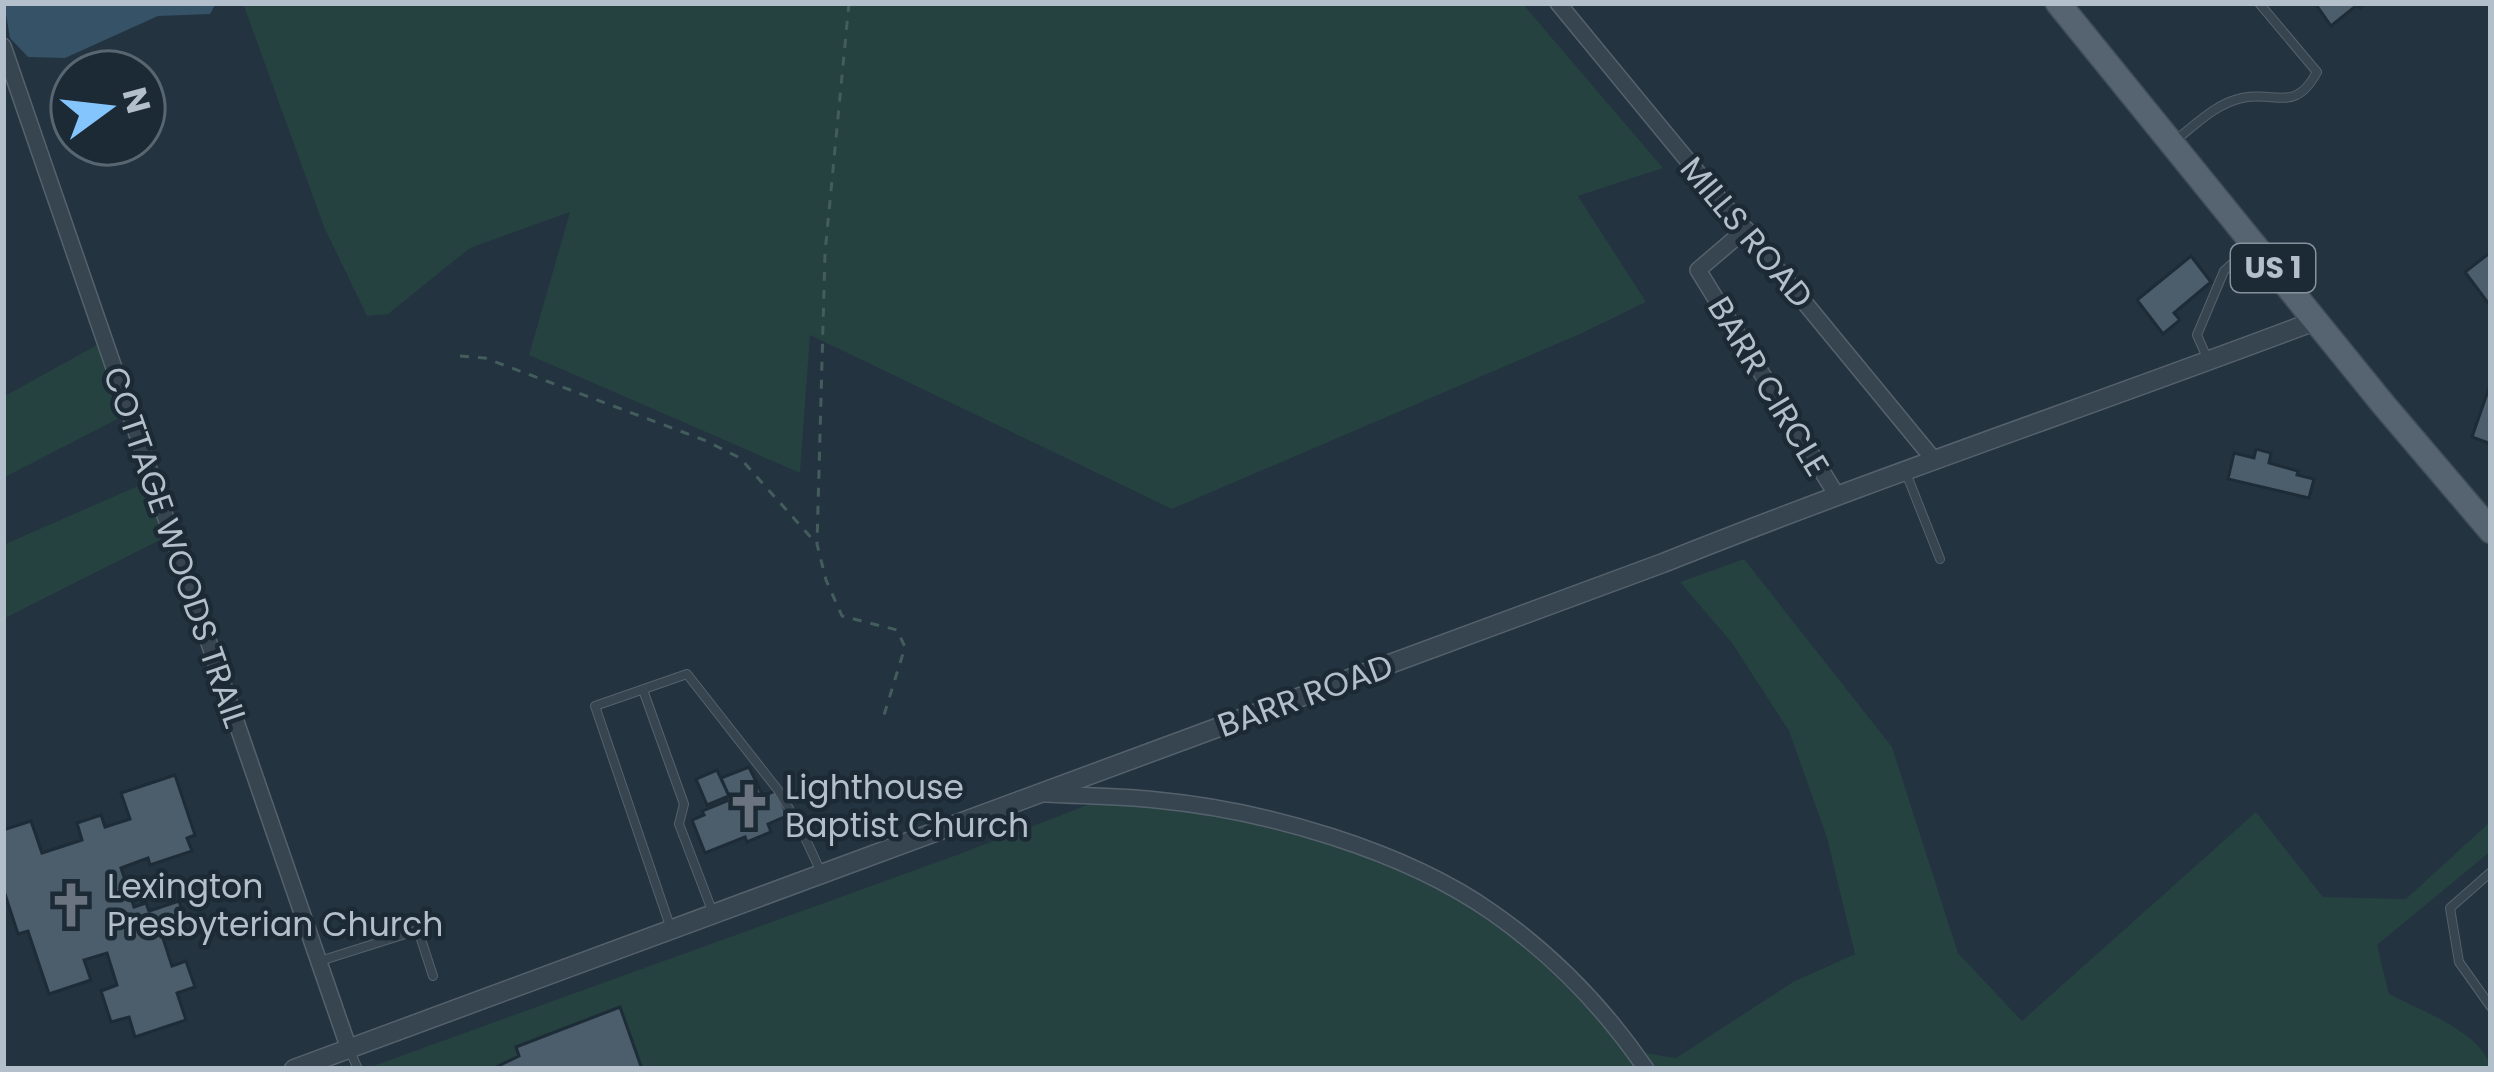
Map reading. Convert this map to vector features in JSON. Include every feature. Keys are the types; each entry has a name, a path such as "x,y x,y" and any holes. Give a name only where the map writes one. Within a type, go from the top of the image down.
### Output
{"main road":[{"name":"US 1","path":"2058,3 2315,321 2487,519"}],"street":[{"name":"MILLS ROAD","path":"1558,3 1935,461"},
{"name":"COTTAGE WOODS TRAIL","path":"3,46 349,1049"},
{"name":"BARR CIRCLE","path":"1746,229 1698,270 1836,494"},
{"name":"BARR ROAD","path":"294,1069 1663,563 1836,494 2315,321"},
{"path":"1037,793 1209,807 1346,842 1414,868 1491,911 1537,946 1611,1022 1646,1069"}],"lane":[{"path":"2171,143 2226,104 2241,98 2295,97 2311,84 2317,72 2259,3"},
{"path":"2209,361 2197,335 2224,271 2254,245"},
{"path":"1906,471 1940,559"},
{"path":"671,929 595,706 687,674 778,790 822,873"},
{"path":"644,690 684,804 679,824 713,914"},
{"path":"2491,872 2450,908 2458,962 2491,1007"},
{"path":"318,962 418,931 434,976"},
{"path":"349,1049 358,1069"}],"path":[{"path":"849,3 825,253 818,544 826,580 842,616 897,631 905,646 884,715"},
{"path":"460,356 485,358 704,440 740,458 818,544"}],"green space":[{"path":"1522,3 1663,168 1578,196 1646,302 1172,509 810,335 800,473 529,355 570,212 470,248 388,314 367,316 324,227 244,6"},
{"path":"106,340 131,412 3,478 3,397"},
{"path":"154,479 172,534 3,619 3,545"},
{"path":"1744,559 1892,747 1958,953 2022,1021 2256,812 2323,897 2406,899 2491,821 2491,851 2377,945 2389,994 2464,1034 2486,1056 2491,1069 365,1069 1108,797 1209,807 1414,869 1537,946 1633,1051 1676,1058 1793,982 1855,954 1827,838 1789,731 1732,643 1680,582"}],"water":[{"path":"4,3 216,3 210,14 158,16 87,48 48,48 48,58 28,57 10,38"}],"building":[{"path":"2315,3 2365,3 2331,26"},
{"path":"2491,252 2491,307 2465,272"},
{"path":"2191,256 2211,282 2174,313 2180,320 2163,334 2137,300"},
{"path":"2491,382 2491,444 2472,437"},
{"path":"2256,449 2271,453 2269,463 2314,479 2309,498 2228,479 2234,453 2254,458"},
{"name":"Lighthouse Baptist Church","path":"749,767 763,796 777,790 787,816 768,824 771,832 705,853 692,820 727,801 721,778"},
{"path":"717,770 729,796 707,805 696,779"},
{"name":"Lexington Presbyterian Church","path":"175,775 195,835 187,838 192,851 150,865 148,858 121,868 134,907 146,903 149,911 179,901 185,920 160,929 172,966 186,961 195,987 177,993 186,1020 135,1037 129,1017 111,1022 101,991 117,985 107,953 84,960 91,980 49,994 28,931 18,934 3,888 3,830 31,821 42,853 82,840 77,823 101,815 105,827 130,819 121,793"},
{"path":"620,1007 642,1069 492,1069 519,1056 516,1047"}],"place":[{"name":"Lighthouse Baptist Church","path":"749,806"},
{"name":"Lexington Presbyterian Church","path":"71,905"}]}
